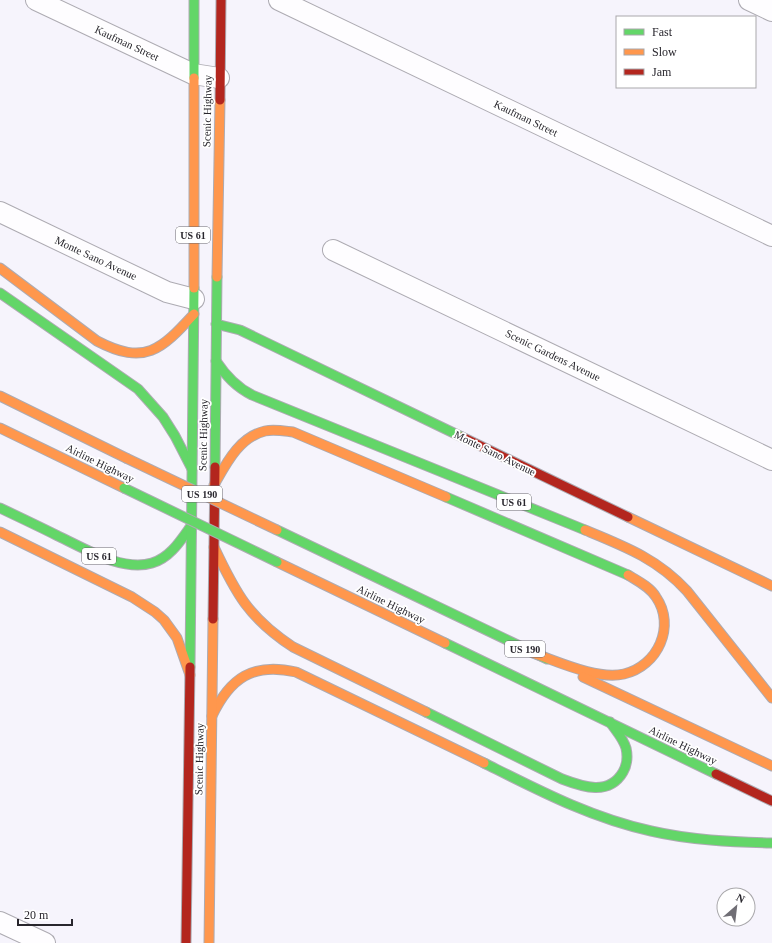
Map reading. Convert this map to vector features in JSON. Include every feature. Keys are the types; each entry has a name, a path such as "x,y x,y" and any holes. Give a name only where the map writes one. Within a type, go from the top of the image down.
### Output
{"main road":[{"name":"Scenic Highway","path":"186,943 194,306 194,0"},
{"name":"Scenic Highway","path":"209,943 221,0"},
{"path":"0,268 98,341 121,352 145,353 159,348 179,330 194,306"},
{"path":"0,293 138,389 148,398 168,423 192,469"},
{"name":"Monte Sano Avenue","path":"216,324 240,330 772,586"},
{"name":"US 61","path":"216,361 230,381 244,392 619,544 660,565 687,591 772,698"},
{"name":"Airline Highway","path":"0,396 126,458 772,766"},
{"name":"Airline Highway","path":"0,428 772,801"},
{"path":"214,484 231,456 239,445 246,439 261,433 275,430 292,432 628,575 651,591 664,612 665,628 659,647 649,661 632,671 615,674 597,673 533,653"},
{"name":"US 61","path":"0,508 100,556 126,565 138,566 152,564 164,558 177,546 191,526"},
{"path":"0,532 132,597 152,609 169,626 175,635 183,649 190,675"},
{"path":"214,547 226,575 246,608 266,629 277,637 300,650 562,779 575,784 595,788 608,786 618,780 626,766 628,755 625,744 610,722"},
{"path":"212,716 222,697 244,676 263,668 273,667 288,670 296,672 557,799 600,817 643,829 683,837 772,844"}],"street":[{"name":"Kaufman Street","path":"36,0 193,74 219,78"},
{"name":"Kaufman Street","path":"279,0 772,236"},
{"path":"749,0 772,11"},
{"name":"Monte Sano Avenue","path":"0,212 194,306"},
{"name":"Scenic Gardens Avenue","path":"333,250 772,460"},
{"path":"0,922 45,943"}],"traffic: fast":[{"path":"194,0 194,78"},
{"path":"215,467 217,277"},
{"path":"190,667 194,288"},
{"path":"0,293 138,389 163,417 175,436 192,469"},
{"path":"216,324 240,330 462,437"},
{"path":"216,361 232,381 252,395 585,530"},
{"path":"124,488 277,562"},
{"path":"446,497 628,575"},
{"path":"0,508 91,552 116,562 128,564 140,565 158,561 170,553 191,526"},
{"path":"277,530 547,659"},
{"path":"445,643 716,774"},
{"path":"426,712 562,779 578,785 595,788 603,787 617,780 623,772 626,764 627,755 625,744 610,722"},
{"path":"484,763 565,802 607,819 666,834 726,841 772,843"}],"traffic: slow":[{"path":"194,78 194,288"},
{"path":"217,277 220,100"},
{"path":"0,268 97,341 128,352 140,353 161,345 172,337 194,314"},
{"path":"0,396 126,458"},
{"path":"0,428 124,488"},
{"path":"214,485 234,452 241,445 256,434 268,430 275,430 293,432 446,497"},
{"path":"126,458 277,530"},
{"path":"628,517 772,586"},
{"path":"585,530 640,554 676,580 687,591 772,698"},
{"path":"0,532 132,597 155,612 164,620 177,638 190,675"},
{"path":"214,547 237,592 254,615 265,626 293,647 426,712"},
{"path":"277,562 445,643"},
{"path":"533,653 578,669 602,675 624,674 636,670 646,663 654,654 664,632 662,608 656,597 644,584 628,575"},
{"path":"209,943 213,619"},
{"path":"212,716 227,692 235,683 245,676 267,669 281,669 296,672 484,763"},
{"path":"583,677 772,766"}],"traffic: jam":[{"path":"220,100 221,0"},
{"path":"462,437 628,517"},
{"path":"213,619 215,467"},
{"path":"186,943 190,667"},
{"path":"716,774 772,801"}]}
